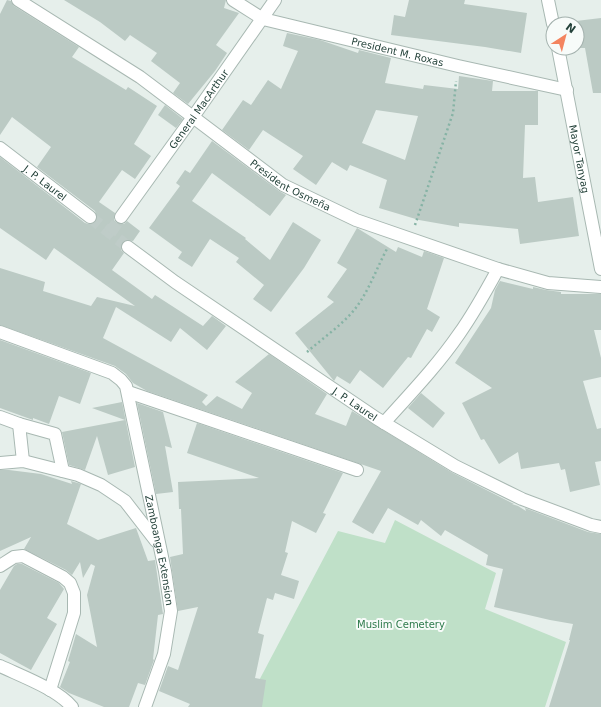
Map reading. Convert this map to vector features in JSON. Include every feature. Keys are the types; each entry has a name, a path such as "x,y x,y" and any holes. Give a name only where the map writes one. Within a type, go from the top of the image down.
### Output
{"street":[{"name":"President Osmeña","path":"18,0 140,77 283,185 356,220 498,269 548,283 601,287"},
{"name":"President M. Roxas","path":"233,0 262,19 458,66 567,90"},
{"name":"General MacArthur","path":"121,217 194,117 275,0"},
{"path":"548,0 551,16"},
{"name":"Mayor Tanyag","path":"560,56 601,270"},
{"name":"J. P. Laurel","path":"0,148 90,217"},
{"name":"J. P. Laurel","path":"128,247 175,282 384,424 455,466 522,499 591,525 601,527"},
{"path":"384,424 427,376 459,335 479,304 498,269"},
{"name":"Zamboanga Extension","path":"0,332 112,373 126,386 160,547 171,611 164,654 145,707"},
{"path":"128,392 357,470"},
{"path":"0,417 55,434 63,471"},
{"path":"19,424 22,439 23,461"},
{"path":"0,463 23,461 78,475 101,485 125,501 148,529 160,547"},
{"path":"0,566 14,557 23,556 63,576 70,584 74,593 74,613 50,690"},
{"path":"0,666 50,690 68,702 72,707"}],"path":[{"path":"410,239 453,113 458,66"},
{"path":"295,363 343,322 355,309 371,281 394,234"}],"green space":[{"name":"Muslim Cemetery","path":"395,520 496,573 485,609 566,642 545,707 245,707 338,531 385,543"}],"building":[{"path":"7,0 11,1 14,6 79,47 72,57 126,90 128,87 157,106 134,144 151,156 135,179 122,170 99,202 115,213 114,220 117,223 124,224 127,221 140,231 133,241 125,240 122,243 121,250 124,253 112,270 152,299 155,295 203,326 212,316 226,326 207,350 180,328 171,342 116,307 103,338 208,395 202,402 206,406 217,396 242,409 252,393 235,382 269,354 327,394 315,414 346,426 352,411 451,472 526,511 525,508 588,532 601,534 601,707 549,707 570,640 573,624 494,607 503,569 486,565 488,555 445,530 441,536 421,520 418,525 388,508 373,534 352,522 381,471 147,391 133,383 126,374 115,366 0,325 0,268 45,282 43,291 91,306 97,297 135,306 54,248 46,260 0,228 0,157 85,223 93,224 97,218 95,211 37,167 51,147 12,117 0,135 0,14"},
{"path":"64,0 226,0 224,8 239,13 216,45 227,53 215,71 188,104 173,93 180,83 151,61 157,53 130,35 125,41 100,22"},
{"path":"409,0 465,0 464,4 527,13 521,53 391,35 394,15 405,17"},
{"path":"601,18 601,93 593,93 585,48 585,20"},
{"path":"287,33 320,40 358,53 359,50 391,58 385,83 423,89 424,85 458,89 459,76 493,81 492,91 538,91 538,125 525,125 523,178 535,177 538,202 573,197 579,236 520,244 518,229 459,223 459,227 419,220 379,208 387,180 350,165 347,171 332,162 316,185 293,169 303,156 263,130 249,150 222,130 243,100 251,105 268,80 281,89 298,51 283,46","holes":["376,110 418,116 405,160 362,143"]},
{"path":"165,105 183,119 176,128 158,115"},
{"path":"212,141 286,195 270,216 212,173 192,201 246,238 245,239 270,260 293,222 321,240 304,268 271,312 253,299 264,285 236,262 239,258 210,239 192,267 178,258 182,252 149,228 180,186 176,183 185,170 190,173"},
{"path":"357,228 396,252 398,247 422,257 424,251 444,258 427,309 440,317 432,332 427,329 411,358 408,357 383,388 360,370 350,384 337,376 334,381 295,333 334,302 327,297 347,269 337,263"},
{"path":"500,281 533,289 533,287 561,292 561,294 601,294 601,330 594,330 601,358 601,377 583,381 597,429 601,428 601,461 595,462 600,485 570,492 565,469 561,470 559,463 521,469 518,452 499,464 484,439 481,440 462,403 492,388 455,363 491,308 495,290"},
{"path":"0,340 91,373 80,404 59,396 49,424 0,408"},
{"path":"421,393 445,413 433,428 408,408"},
{"path":"122,402 135,467 108,475 97,436 85,470 69,465 62,432 125,420 92,408"},
{"path":"137,403 163,412 172,448 165,446 173,492 156,494"},
{"path":"197,423 343,473 323,513 326,514 316,533 292,521 285,552 288,553 281,575 299,581 294,599 275,593 273,600 267,598 258,633 264,635 255,678 266,680 262,707 188,707 190,704 159,691 168,666 178,670 198,607 178,611 170,557 183,554 178,482 259,478 187,453"},
{"path":"0,470 41,474 72,484 71,481 81,484 67,524 98,540 136,528 148,561 155,560 163,614 158,615 154,660 145,685 138,683 129,707 104,707 69,693 60,687 70,662 68,661 76,634 97,647 87,595 95,566 91,564 83,578 80,562 72,575 66,570 24,549 31,537 0,551"},
{"path":"17,564 22,564 59,583 64,589 47,618 57,624 31,670 0,653 0,590 14,566"}],"tunnel":[{"path":"90,217 128,247"},
{"path":"110,233 121,217"}]}
